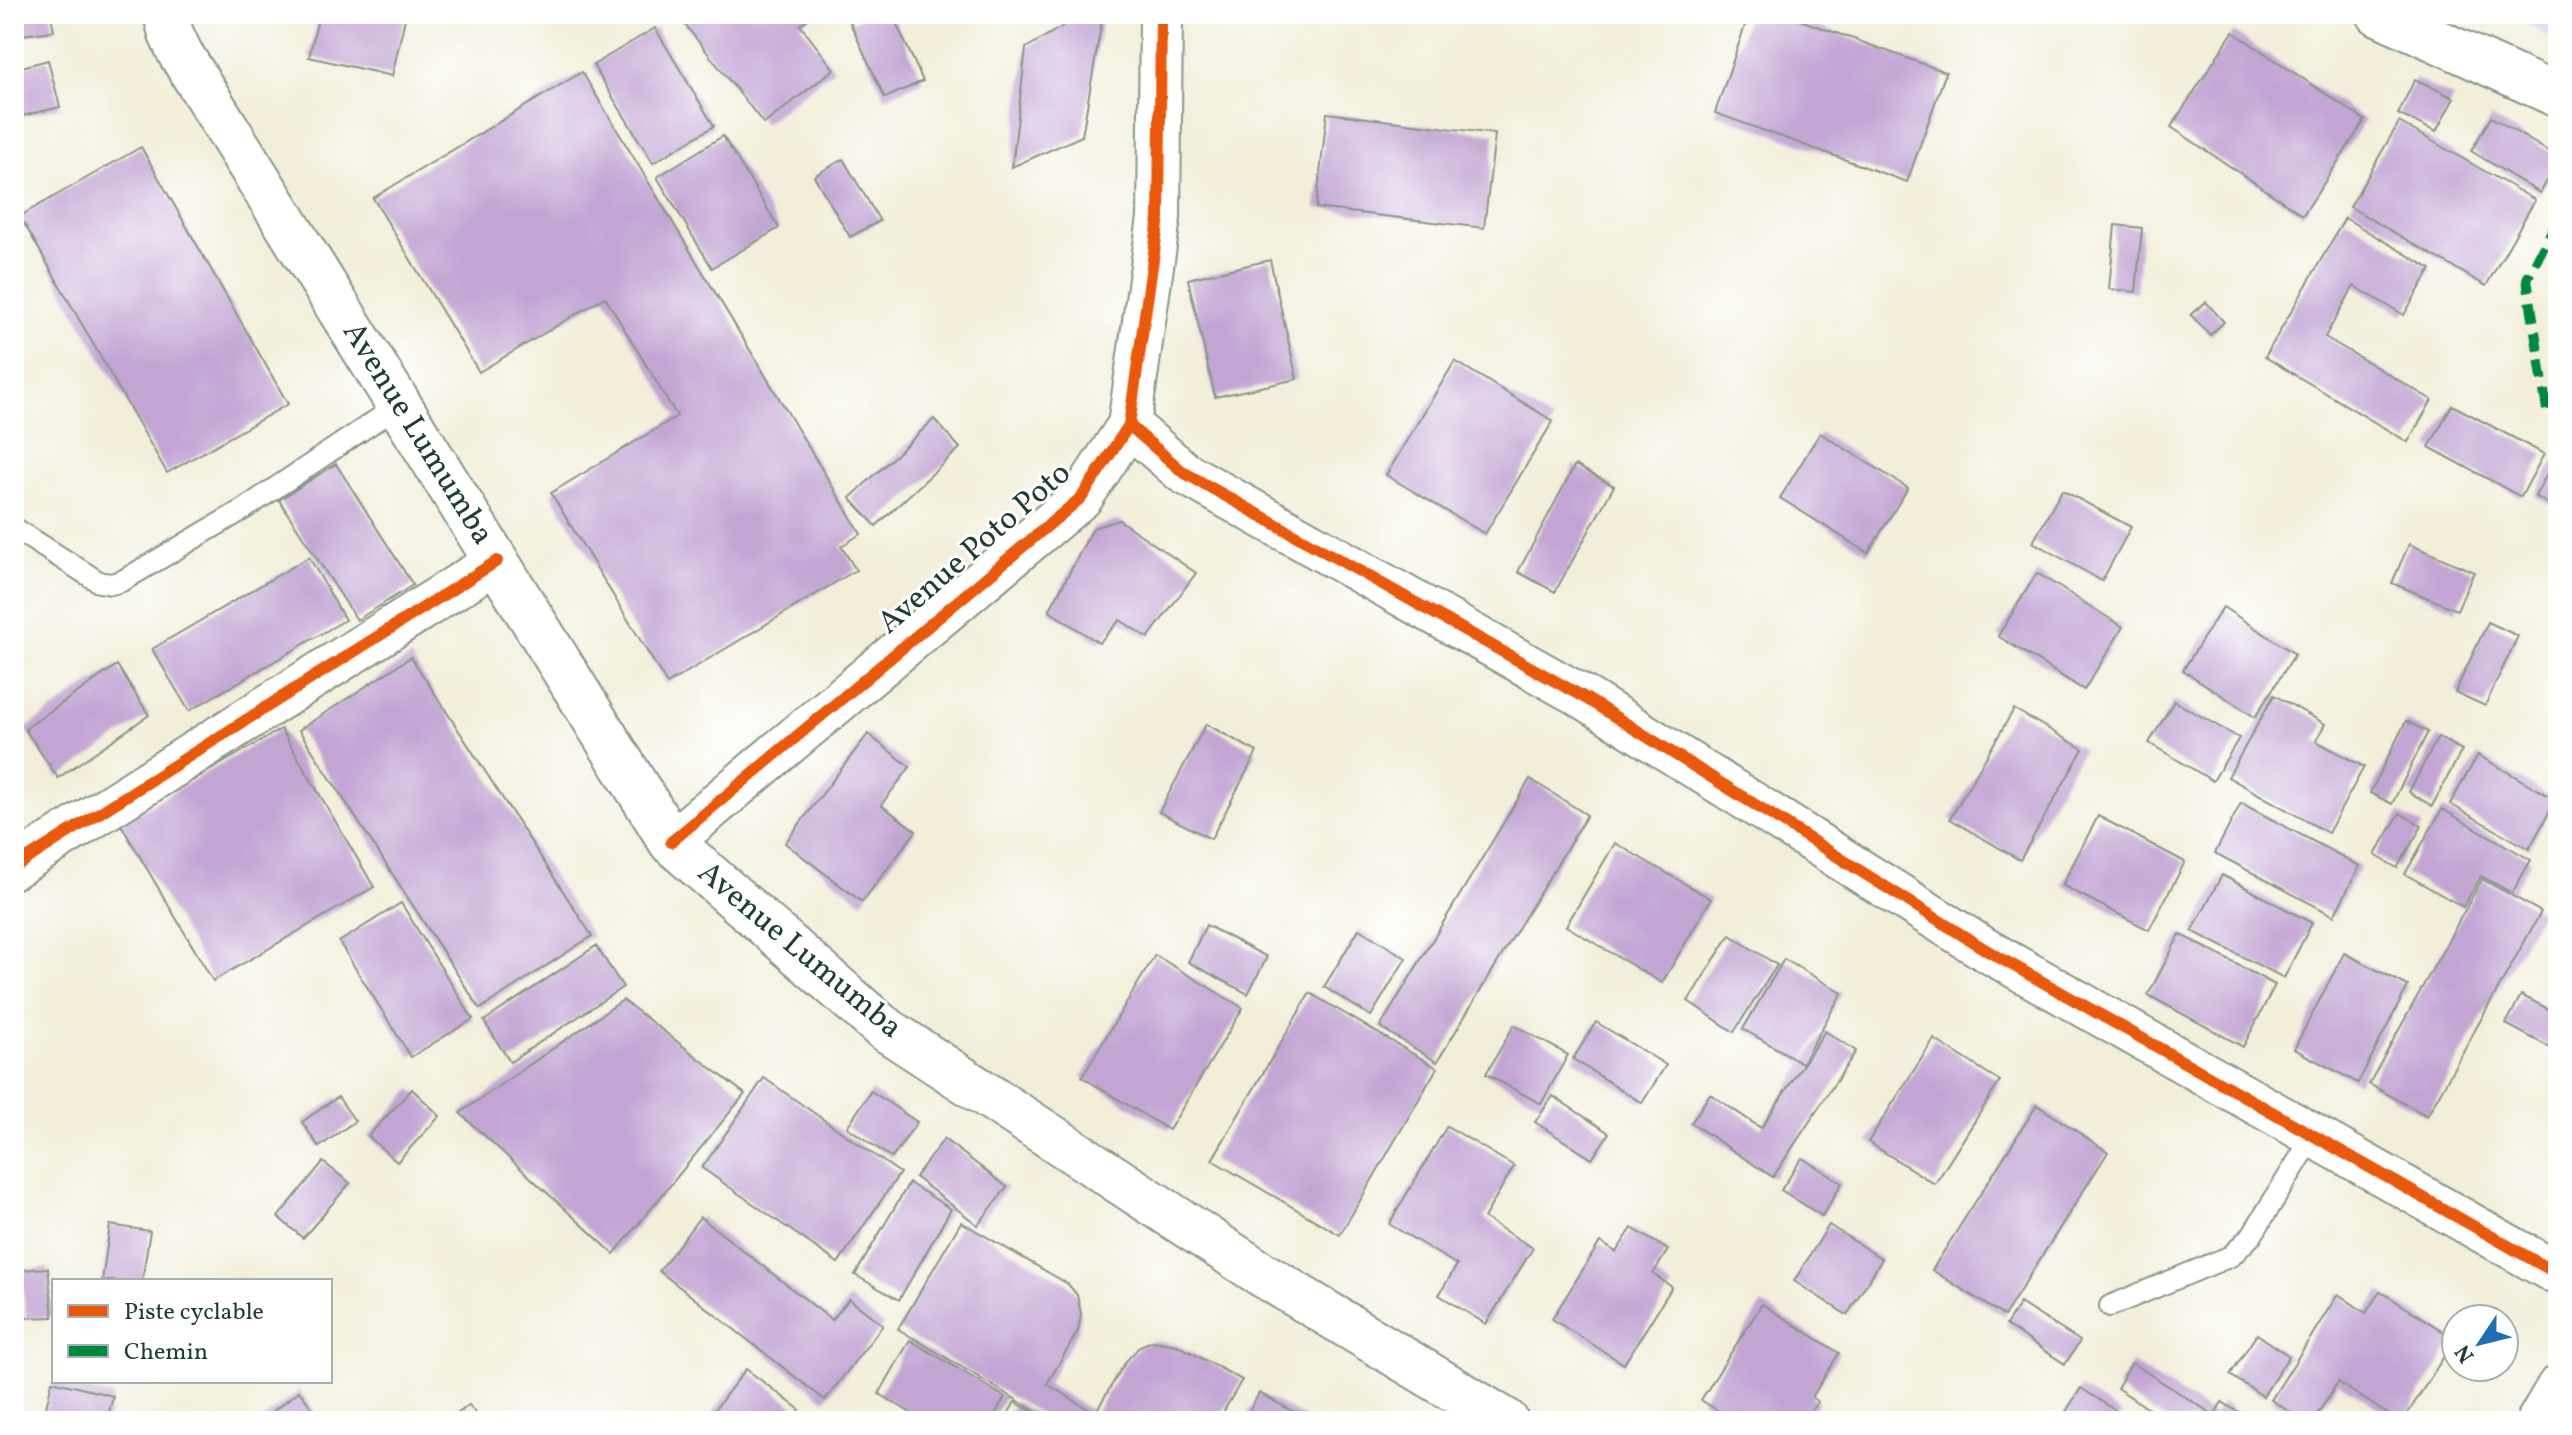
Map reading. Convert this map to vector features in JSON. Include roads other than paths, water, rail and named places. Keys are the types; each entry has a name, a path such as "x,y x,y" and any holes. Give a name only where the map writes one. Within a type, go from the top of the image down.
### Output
{"main road":[{"name":"Avenue Lumumba","path":"166,14 180,53 671,842 881,1026 1260,1273 1506,1421"}],"street":[{"name":"Avenue Poto Poto","path":"671,842 1082,497 1129,425 1159,218 1161,14"},
{"path":"2378,14 2558,96"},
{"path":"1129,425 1183,472 1587,699 1986,950 2558,1274"},
{"path":"14,867 497,561"},
{"path":"2538,1421 2558,1387"}],"lane":[{"path":"14,528 99,582 111,584 122,581 244,509 399,405"},
{"path":"2110,1306 2231,1256 2252,1235 2314,1135"}]}
